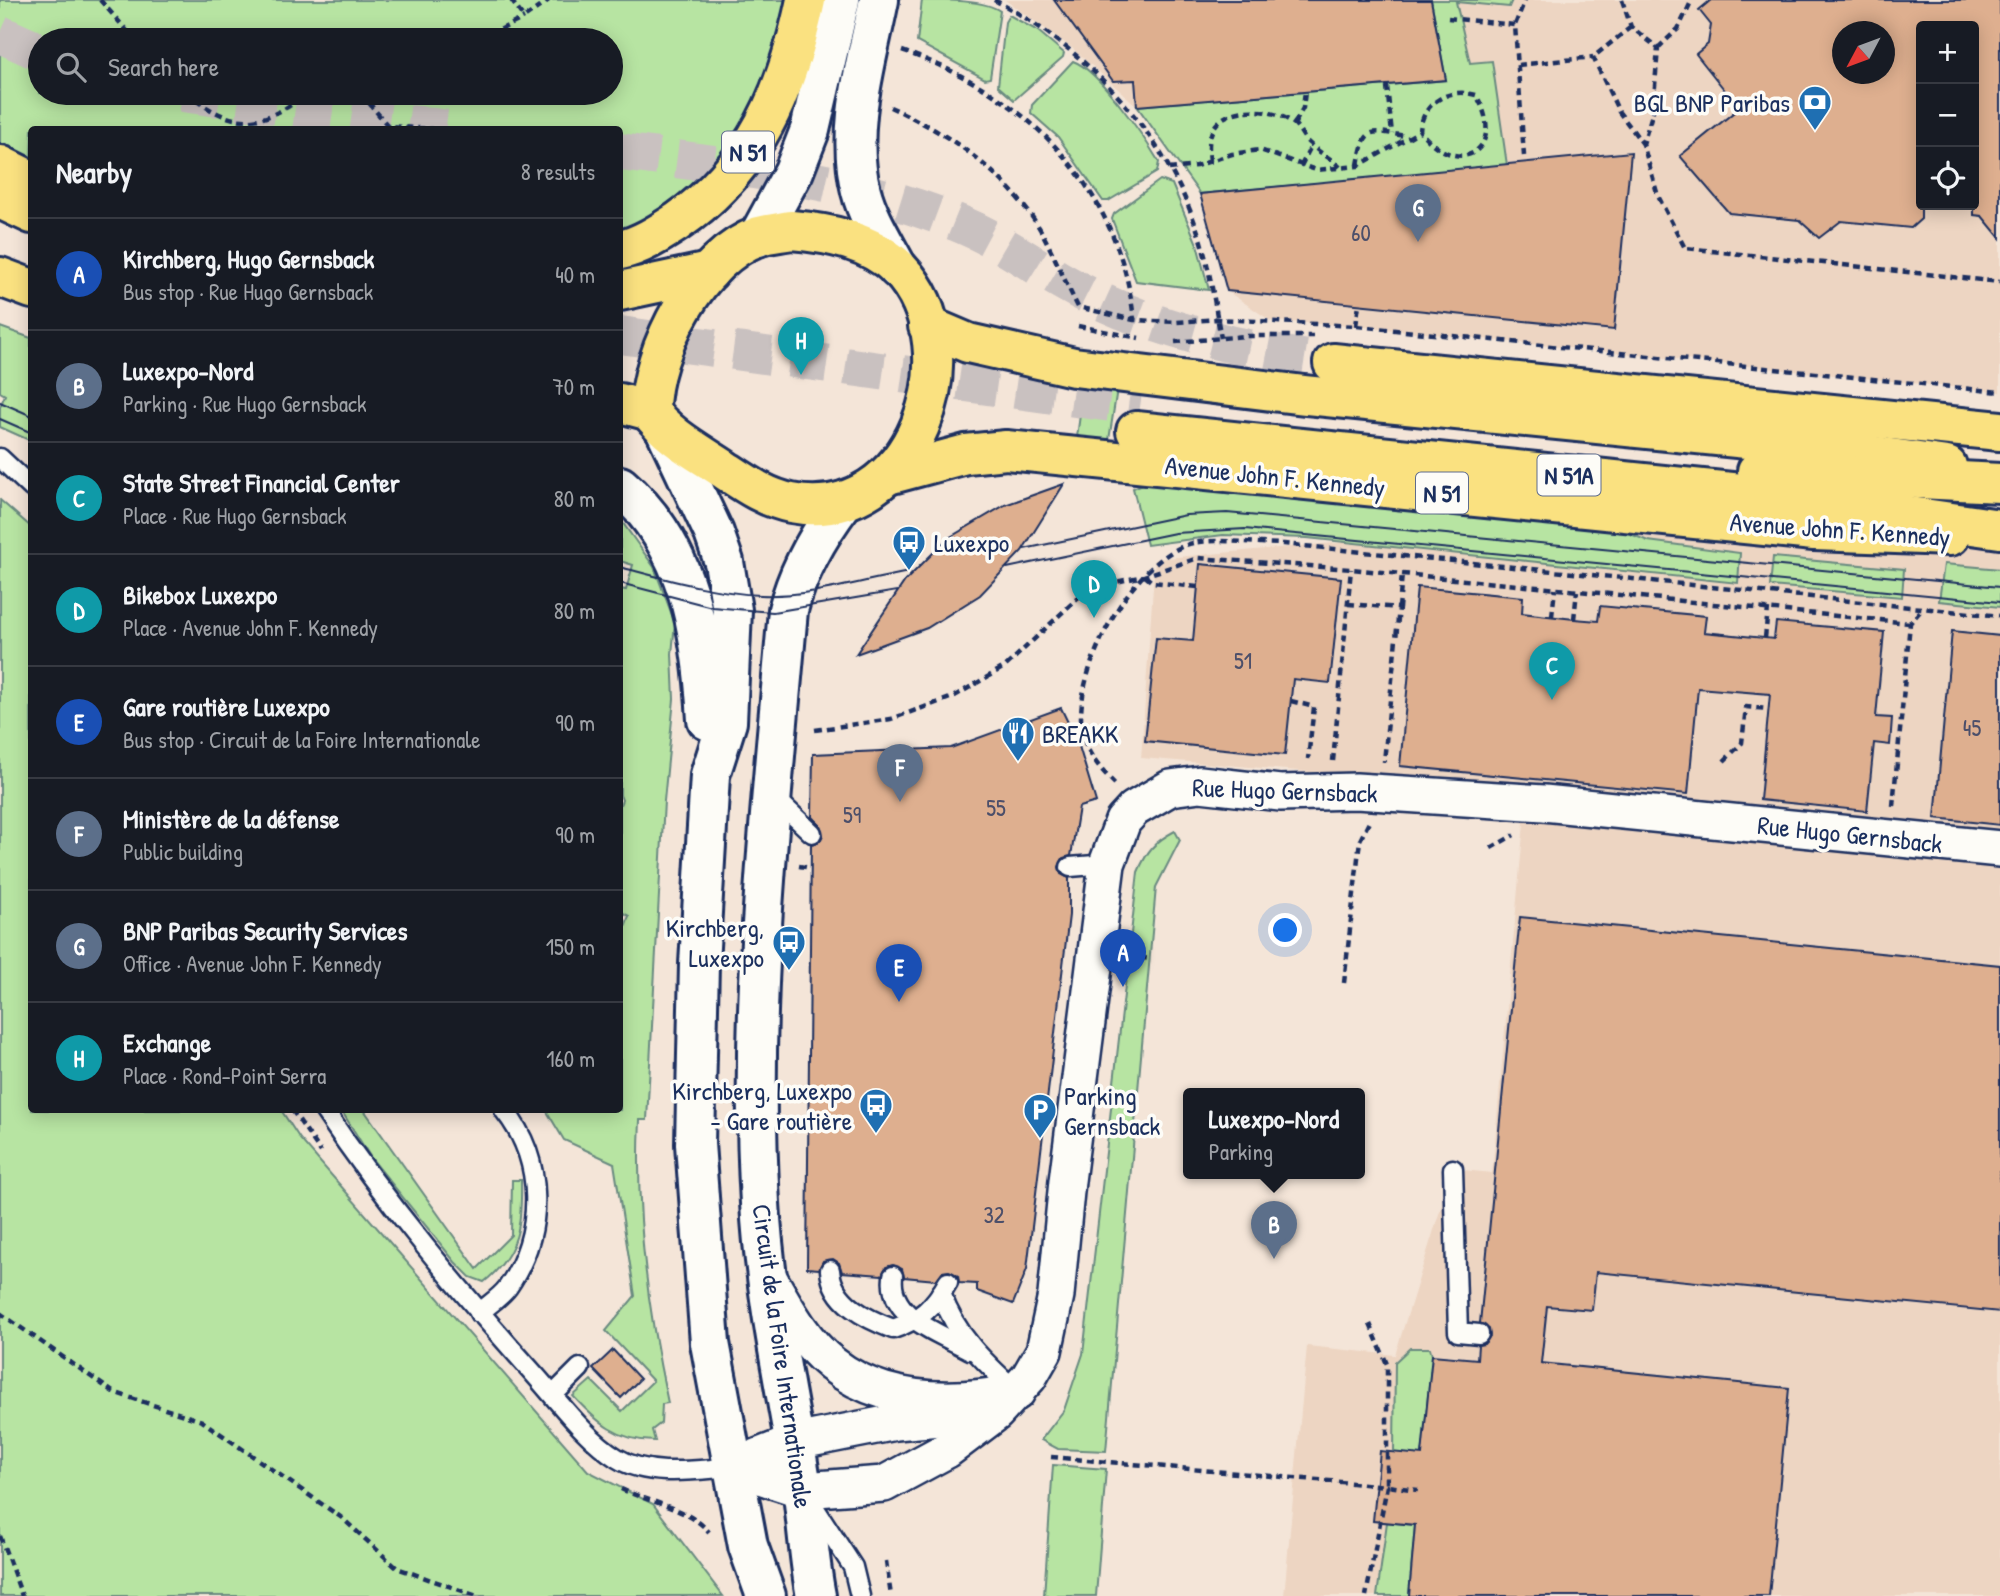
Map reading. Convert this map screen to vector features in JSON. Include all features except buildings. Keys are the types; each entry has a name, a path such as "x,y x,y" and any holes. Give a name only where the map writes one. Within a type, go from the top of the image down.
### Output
{"main road":[{"name":"N 51","path":"623,249 663,231 699,206 728,180 753,145 778,98 798,38 806,0"},
{"path":"758,237 794,171 810,130 839,0"},
{"path":"880,0 863,76 856,154 861,192 898,269"},
{"path":"0,164 28,179"},
{"path":"0,199 28,212"},
{"path":"0,228 28,240"},
{"name":"N 51","path":"791,230 828,233 863,245 898,269 918,296 928,326 934,360 926,408 908,447 888,475 869,490 844,501 814,505 766,496 644,414 661,352 673,324 709,272 758,237 791,230"},
{"name":"N 51","path":"623,290 709,272"},
{"path":"0,277 28,288"},
{"path":"928,326 968,343 1074,367 1305,394 1777,442 2000,474"},
{"path":"1333,363 2000,431"},
{"path":"644,414 714,533 724,562 732,610 727,722 710,775"},
{"name":"N 51A","path":"2000,482 1773,473 1138,419 1771,496 2000,529"},
{"name":"Avenue John F. Kennedy","path":"888,475 966,454 1006,450 1814,531 2000,538"},
{"path":"623,490 657,531 685,583 701,637 710,775 699,964 695,1144 710,1343 748,1546 765,1596"},
{"name":"Circuit de la Foire Internationale","path":"816,1596 803,1490 767,1274 760,1202 757,1103 762,883 792,594 818,535 844,501"}],"street":[{"name":"Rue Hugo Gernsback","path":"732,1467 803,1490 884,1485 947,1450 1006,1403 1044,1351 1056,1295 1067,1181 1107,864 1123,821 1134,809 1170,788 1200,784 1280,793 1356,791 1544,803 2000,849"},
{"path":"767,1274 804,1334 831,1363 862,1383 905,1397 1006,1403"},
{"path":"732,1467 795,1442 1006,1403"}],"lane":[{"path":"0,458 28,484"},
{"path":"770,792 811,833"},
{"path":"1070,867 1107,864"},
{"path":"326,1113 376,1187 479,1313 595,1440 619,1459 655,1469 677,1471 732,1467"},
{"path":"479,1313 506,1289 526,1255 537,1209 531,1153 507,1113"},
{"path":"1453,1169 1458,1332 1479,1334"},
{"path":"830,1270 831,1281 858,1315 893,1329 916,1321 945,1288 950,1318 1006,1403"},
{"path":"893,1276 891,1289 898,1307 916,1321 974,1352"},
{"path":"553,1395 580,1368"},
{"path":"803,1490 853,1567 860,1596"}],"path":[{"path":"100,0 124,28"},
{"path":"511,0 524,18"},
{"path":"504,28 524,18 549,0"},
{"path":"994,0 1004,3 1039,26 1073,53 1109,87 1143,128 1169,169 1202,243 1221,338"},
{"path":"1524,156 1515,26 1525,0"},
{"path":"1622,0 1631,27 1658,48"},
{"path":"1643,144 1653,111 1658,48 1678,29 1692,0"},
{"path":"1448,18 1515,26"},
{"path":"1518,65 1593,57 1631,27"},
{"path":"896,61 898,49 946,65 993,92 1050,139 1078,174 1118,245 1130,284 1134,320"},
{"path":"1593,57 1619,113 1643,144 1658,196 1685,248 2000,282"},
{"path":"1387,86 1392,134"},
{"path":"1462,90 1476,95 1485,110 1488,127 1482,145 1468,155 1450,157 1432,146 1420,131 1421,119 1429,107 1446,95 1462,90"},
{"path":"1294,124 1303,108 1305,92"},
{"path":"889,94 887,106 951,138 996,176 1019,201 1040,230 1078,307"},
{"path":"203,105 215,114 239,122 269,119 290,105"},
{"path":"371,105 388,126"},
{"path":"1210,161 1211,134 1216,125 1225,118 1260,110 1294,124 1311,146 1318,148 1340,167"},
{"path":"1358,166 1363,141 1368,133 1376,130 1405,136"},
{"path":"1169,169 1196,166 1260,150 1316,170 1358,166 1391,149 1405,136 1420,131"},
{"path":"1301,166 1311,146"},
{"path":"1356,326 1359,304"},
{"path":"1116,784 1096,765 1083,735 1083,701 1091,664 1126,596 1167,557 1193,543 1284,544 2000,616"},
{"path":"815,730 891,719 953,697 1006,666 1088,588 1144,576 1198,558 1351,569 1910,623"},
{"path":"1332,765 1351,569"},
{"path":"1382,770 1402,574"},
{"path":"1144,576 1152,582 1198,587"},
{"path":"1552,616 1555,589"},
{"path":"1574,619 1577,592"},
{"path":"1348,604 1399,608"},
{"path":"1894,801 1910,623 1923,608"},
{"path":"1765,638 1768,609"},
{"path":"1291,701 1314,707 1311,728"},
{"path":"1724,761 1742,743 1746,706 1769,709"},
{"path":"1344,983 1360,840 1372,819"},
{"path":"1128,956 1150,959"},
{"path":"0,1314 113,1392 202,1421 342,1518 397,1568 477,1596"},
{"path":"1366,1596 1387,1486 1387,1364 1370,1324"},
{"path":"1051,1457 1418,1490"},
{"path":"0,1536 22,1596"},
{"path":"886,1562 891,1596"}],"shaded area":[{"path":"1005,0 2000,0 2000,392 1356,326 1271,321 1227,291 1200,194 1137,106 1072,48"},
{"path":"1646,515 2000,538 2000,1596 1284,1596 1307,1346 1395,1355 1453,1169 1492,1173 1527,790 1141,758 1155,559"}],"green space":[{"path":"0,0 797,0 736,146 672,206 623,230 623,126 28,126 28,158 0,144"},
{"path":"922,0 975,3 1000,11 990,78 985,79 917,42"},
{"path":"1431,0 1512,0 1509,7 1456,2 1470,63 1492,61 1507,165 1200,194 1137,106 1446,80"},
{"path":"1009,15 1038,31 1064,53 1063,57 1014,100 998,86 1005,22"},
{"path":"1073,61 1084,67 1108,90 1159,162 1157,172 1108,201 1103,201 1058,137 1031,113 1032,105"},
{"path":"1160,180 1172,184 1197,244 1209,290 1136,281 1112,219 1114,214"},
{"path":"0,327 28,337 28,440 0,427 0,407 5,395 0,392"},
{"path":"1084,385 1117,389 1109,440 1077,437"},
{"path":"1155,479 1613,527 1648,541 1740,553 1738,583 1307,538 1223,535 1147,545 1133,488"},
{"path":"0,500 28,524 28,1113 283,1113 300,1139 588,1471 653,1504 723,1596 0,1596"},
{"path":"623,523 654,567 675,623 672,654 674,699 664,801 647,1120 640,1120 639,1155 641,1227 649,1298 668,1403 662,1404 661,1423 652,1430 655,1441 619,1434 599,1422 573,1396 591,1380 622,1411 653,1381 606,1331 635,1296 614,1163 564,1140 548,1113 623,1113 623,932 629,916 623,913 623,590 626,590 633,565 623,562"},
{"path":"1773,557 1904,569 1902,597 1770,586"},
{"path":"1944,564 2000,569 2000,607 1939,601"},
{"path":"1175,831 1180,840 1156,887 1106,1451 1058,1449 1041,1440 1064,1410 1083,1354 1138,872 1152,848"},
{"path":"343,1113 366,1113 477,1269 511,1235 512,1180 521,1180 521,1210 516,1236 512,1248 496,1271 484,1282 470,1277 371,1158"},
{"path":"1410,1348 1430,1348 1432,1355 1422,1455 1394,1453 1395,1362"},
{"path":"1053,1465 1106,1469 1096,1596 1044,1596"},
{"path":"1387,1522 1415,1525 1409,1596 1377,1596"}],"tunnel":[{"path":"0,34 28,47"},
{"path":"271,105 426,126"},
{"path":"623,152 795,177 881,197 965,226 1080,291 1141,318 1236,345 1333,363"},
{"path":"623,335 1140,407"}],"tram line":[{"path":"0,402 28,414"},
{"path":"0,419 28,431"},
{"path":"1024,549 1186,515 1227,513 2000,587"},
{"path":"1007,568 1175,533 1245,529 2000,602"},
{"path":"623,568 707,588 761,595 798,594 909,572"},
{"path":"623,584 712,607 773,612 897,591"}],"place":[{"name":"BGL BNP Paribas","path":"1815,132"},
{"name":"BNP Paribas Security Services","path":"1418,242"},
{"name":"Exchange","path":"801,375"},
{"name":"Luxexpo","path":"909,572"},
{"name":"Bikebox Luxexpo","path":"1094,618"},
{"name":"State Street Financial Center","path":"1552,700"},
{"name":"BREAKK","path":"1018,763"},
{"name":"Ministère de la défense","path":"900,802"},
{"name":"Kirchberg, Luxexpo","path":"789,972"},
{"name":"Kirchberg, Hugo Gernsback","path":"1123,987"},
{"name":"Gare routière Luxexpo","path":"899,1002"},
{"name":"Kirchberg, Luxexpo - Gare routière","path":"876,1135"},
{"name":"Parking Gernsback","path":"1040,1140"},
{"name":"Luxexpo-Nord","path":"1274,1259"}]}
